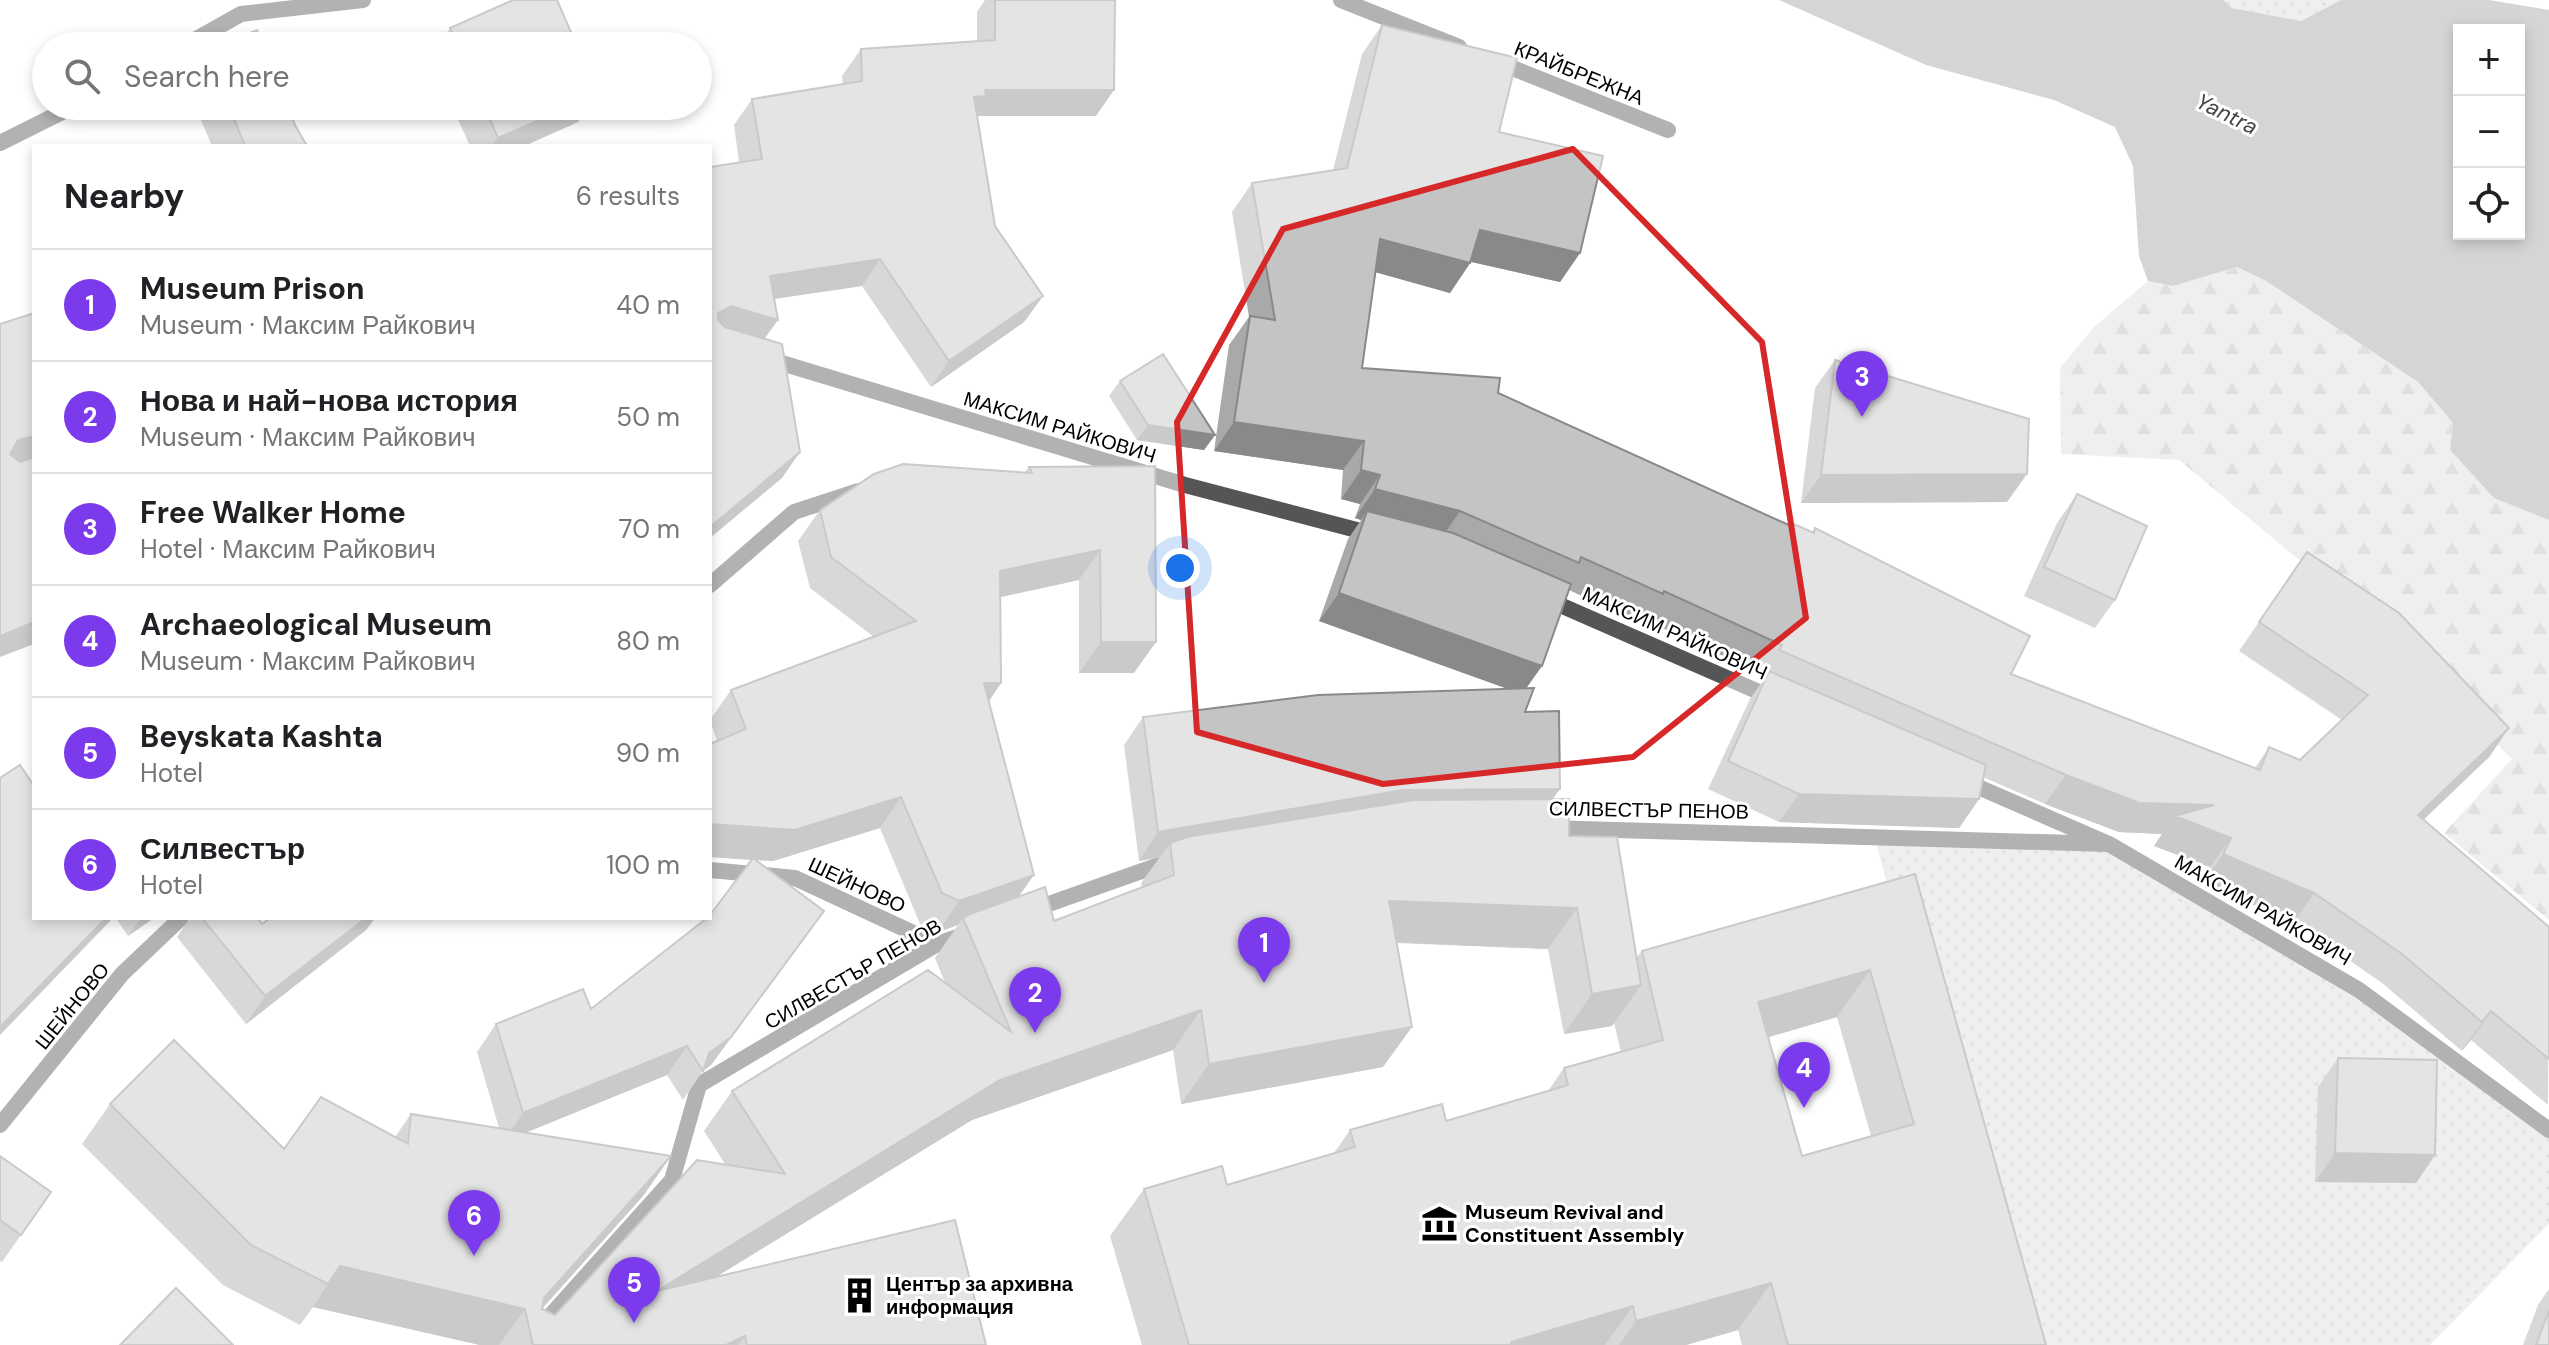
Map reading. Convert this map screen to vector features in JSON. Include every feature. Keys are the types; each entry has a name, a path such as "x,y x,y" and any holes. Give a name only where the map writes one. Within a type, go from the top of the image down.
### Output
{"street":[{"path":"209,32 241,14 363,0"},
{"name":"КРАЙБРЕЖНА","path":"1341,0 1668,130"},
{"path":"0,143 46,120"},
{"name":"МАКСИМ РАЙКОВИЧ","path":"747,353 1185,485 1392,540"},
{"path":"712,583 794,512 879,484"},
{"path":"1124,484 1185,485"},
{"name":"МАКСИМ РАЙКОВИЧ","path":"1522,589 1794,707"},
{"name":"МАКСИМ РАЙКОВИЧ","path":"1951,775 2109,844 2359,990 2549,1130"},
{"name":"СИЛВЕСТЪР ПЕНОВ","path":"1536,828 2109,844"},
{"path":"1010,918 1156,866 1187,861"},
{"name":"ШЕЙНОВО","path":"712,870 795,878 937,944"},
{"name":"ШЕЙНОВО","path":"0,1125 122,974 179,920"},
{"name":"СИЛВЕСТЪР ПЕНОВ","path":"524,1345 672,1180 699,1085 937,944 981,929"}],"highlighted area":[{"path":"1573,149 1762,342 1806,618 1633,757 1383,784 1197,732 1177,422 1283,229"}],"green space":[{"path":"2223,0 2341,0 2301,21 2232,8"},
{"path":"2237,267 2266,281 2418,382 2453,423 2450,450 2494,497 2549,520 2549,920 2444,833 2512,759 2393,638 2179,460 2061,454 2060,368 2094,327 2148,281 2173,286"},
{"path":"1874,836 2109,844 2359,990 2549,1130 2549,1224 2430,1345 2015,1345"}],"water":[{"name":"Yantra","path":"1779,0 2223,0 2232,8 2301,21 2341,0 2489,0 2549,10 2549,520 2494,498 2450,450 2453,423 2418,382 2266,281 2237,267 2173,286 2148,281 2139,256 2133,166 2115,127 2054,100 1926,65"}],"building":[{"path":"513,0 557,0 571,32 452,32 450,28"},
{"path":"995,0 1115,0 1114,90 985,90 986,96 974,97 995,226 1043,296 949,361 880,259 770,276 778,320 731,306 718,313 718,320 725,327 782,344 800,452 712,525 712,167 762,159 752,99 862,81 861,49 995,40"},
{"path":"1382,25 1517,58 1499,132 1603,156 1580,253 1480,230 1470,263 1380,239 1362,368 1500,378 1498,393 1793,527 1794,524 1814,533 1815,528 2030,636 2011,674 2260,770 2269,747 2300,760 2368,695 2259,622 2307,552 2399,613 2509,728 2418,815 2549,927 2549,1059 2491,1011 2482,1022 2402,954 2314,893 2223,854 2231,838 2175,816 2214,805 2140,803 2066,775 1779,650 1782,645 1664,591 1663,594 1581,557 1579,563 1460,511 1375,489 1380,475 1361,470 1364,441 1234,422 1250,316 1275,320 1252,183 1347,168"},
{"path":"235,120 293,120 306,144 244,144"},
{"path":"490,120 539,120 498,138"},
{"path":"32,314 32,436 18,440 10,454 20,462 32,458 32,623 0,636 0,324"},
{"path":"1163,354 1215,435 1148,425 1120,381"},
{"path":"1835,360 2029,419 2027,474 1821,475"},
{"path":"903,464 1032,473 1029,467 1155,466 1156,642 1101,642 1100,550 1000,571 1001,683 984,683 1034,875 959,901 942,893 901,797 795,830 712,824 712,743 746,729 731,690 916,621 831,557 820,510 874,474"},
{"path":"2077,494 2147,526 2115,600 2044,567"},
{"path":"1367,511 1453,533 1571,584 1542,666 1339,593"},
{"path":"1769,671 1986,765 1979,799 1799,794 1728,761"},
{"path":"1534,688 1525,712 1559,711 1560,789 1403,790 1158,832 1143,717 1318,695"},
{"path":"20,765 32,783 32,920 104,920 0,1027 0,778"},
{"path":"1569,799 1569,836 1617,837 1641,985 1592,994 1577,908 1389,901 1412,1027 1209,1064 1201,1010 1000,1080 657,1291 955,1220 986,1345 747,1345 745,1336 726,1345 533,1345 525,1309 340,1266 328,1284 251,1245 110,1104 174,1040 284,1149 321,1097 408,1144 411,1114 671,1156 544,1298 542,1309 555,1315 697,1160 785,1174 732,1091 928,970 1011,1032 963,918 970,914 1045,887 1054,921 1174,875 1170,843 1187,837 1414,800"},
{"path":"753,858 824,911 731,1037 709,1053 703,1071 687,1046 523,1113 496,1024 583,989 591,1009 704,920 712,920 712,912"},
{"path":"1915,874 2046,1345 1788,1345 1771,1283 1636,1321 1633,1306 1511,1342 1511,1345 1189,1345 1144,1189 1222,1166 1227,1185 1355,1147 1350,1130 1442,1104 1446,1121 1568,1085 1564,1068 1663,1040 1642,951","holes":["1870,970 1914,1124 1802,1156 1758,1002"]},
{"path":"204,920 259,920 262,924 267,920 363,920 265,996"},
{"path":"2338,1058 2437,1060 2435,1155 2335,1153"},
{"path":"0,1156 51,1192 21,1235 0,1220"},
{"path":"176,1288 233,1345 120,1345"},
{"path":"2549,1310 2549,1345 2536,1345"}],"place":[{"name":"Free Walker Home","path":"1862,417"},
{"name":"Museum Prison","path":"1264,983"},
{"name":"Нова и най-нова история","path":"1035,1033"},
{"name":"Archaeological Museum","path":"1804,1108"},
{"name":"Museum Revival and Constituent Assembly","path":"1439,1223"},
{"name":"Силвестър","path":"474,1256"},
{"name":"Център за архивна информация","path":"860,1295"},
{"name":"Beyskata Kashta","path":"634,1323"}]}
